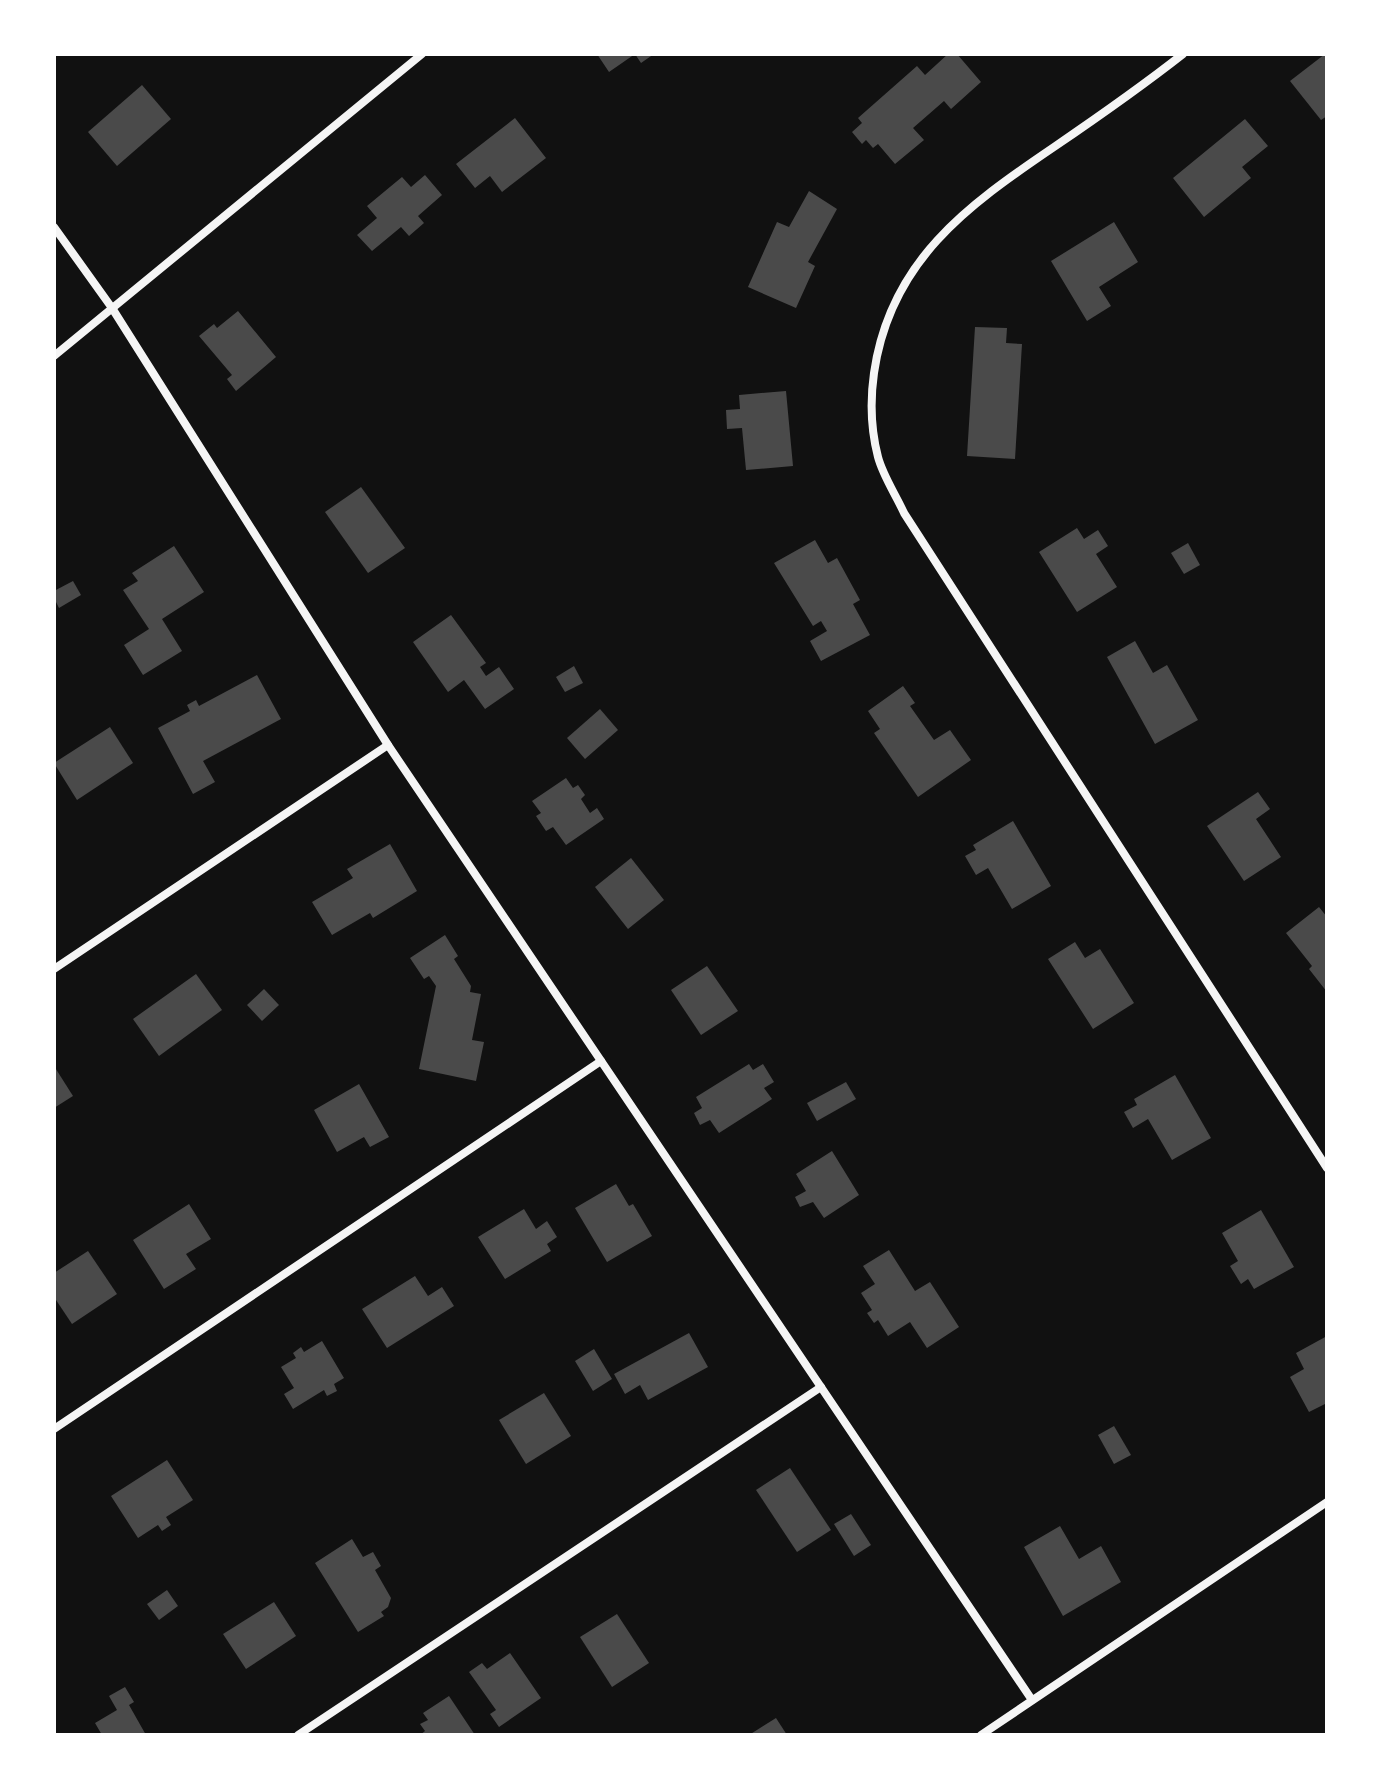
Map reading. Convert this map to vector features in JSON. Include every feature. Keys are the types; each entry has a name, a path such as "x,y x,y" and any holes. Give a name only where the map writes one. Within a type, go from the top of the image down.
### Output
{"street":[{"path":"54,356 422,54"},
{"path":"1183,54 1143,86 988,192 951,225 913,268 891,306 877,351 870,401 878,459 904,513 1327,1168"},
{"path":"54,227 112,308 388,745 1032,1700"},
{"path":"54,969 388,745"},
{"path":"54,1429 601,1061"},
{"path":"298,1735 821,1387"},
{"path":"981,1735 1327,1502"}],"building":[{"path":"597,54 635,54 609,72"},
{"path":"635,54 654,54 641,63"},
{"path":"948,54 957,54 981,82 951,109 944,101 913,128 924,140 895,164 878,144 873,148 866,140 862,144 852,132 862,123 858,118 917,66 925,75"},
{"path":"1325,54 1327,116 1321,120 1290,81"},
{"path":"142,85 171,119 117,166 88,132"},
{"path":"515,118 546,158 502,192 490,176 475,188 456,164"},
{"path":"1245,119 1268,146 1242,167 1251,178 1204,217 1173,178"},
{"path":"425,175 442,195 418,216 424,223 409,236 401,227 372,251 357,235 377,218 367,206 402,177 411,187"},
{"path":"809,191 837,209 808,262 815,266 796,308 748,287 777,222 789,227"},
{"path":"1114,222 1138,262 1099,287 1111,306 1087,321 1051,261"},
{"path":"238,311 276,357 236,391 227,379 232,375 199,336 214,324 217,328"},
{"path":"975,327 1007,328 1006,343 1022,344 1015,459 967,456"},
{"path":"786,391 793,466 746,470 742,428 727,429 726,410 740,409 739,395"},
{"path":"361,487 405,548 368,573 325,512"},
{"path":"1077,528 1084,539 1098,530 1108,546 1096,554 1117,587 1077,612 1039,552"},
{"path":"815,540 828,563 837,558 860,600 853,604 870,635 821,661 810,641 827,631 821,621 813,626 774,563"},
{"path":"1188,543 1200,565 1184,574 1171,553"},
{"path":"174,546 204,592 162,619 182,651 143,675 124,645 149,629 123,590 138,581 132,573"},
{"path":"73,581 81,595 59,608 54,591"},
{"path":"451,615 486,663 480,667 486,676 499,667 514,689 485,709 464,680 448,692 413,642"},
{"path":"1135,641 1153,673 1167,665 1198,720 1155,744 1107,657"},
{"path":"574,666 583,683 565,692 556,677"},
{"path":"257,675 281,719 203,761 215,782 193,794 158,728 190,711 187,705 196,700 199,706"},
{"path":"903,686 915,703 910,706 934,740 950,730 971,760 918,797 874,733 880,729 868,711"},
{"path":"600,709 618,730 585,759 567,738"},
{"path":"110,727 133,763 77,800 54,763"},
{"path":"566,778 573,788 578,785 585,795 581,799 590,813 597,808 604,819 566,845 553,827 546,831 536,816 541,813 532,801"},
{"path":"1258,792 1270,809 1256,819 1281,857 1244,881 1207,826"},
{"path":"1013,821 1051,886 1012,909 988,868 976,875 965,856 976,850 973,845"},
{"path":"390,844 417,891 373,918 370,913 332,935 312,902 353,878 347,869"},
{"path":"631,858 664,900 628,929 595,887"},
{"path":"1319,907 1327,917 1327,992 1309,969 1312,966 1286,933"},
{"path":"445,935 458,956 454,959 471,986 470,992 481,994 472,1040 484,1042 476,1081 419,1069 436,986 429,976 424,979 410,958"},
{"path":"1075,942 1085,958 1100,949 1134,1003 1093,1029 1048,959"},
{"path":"707,966 738,1011 701,1035 671,990"},
{"path":"196,974 222,1010 159,1056 133,1019"},
{"path":"264,989 279,1005 262,1021 247,1005"},
{"path":"749,1064 753,1070 763,1064 774,1082 764,1088 772,1099 719,1133 710,1120 700,1125 694,1113 702,1108 696,1097"},
{"path":"54,1066 73,1096 54,1108"},
{"path":"1175,1075 1211,1138 1172,1160 1148,1119 1133,1128 1124,1112 1137,1105 1134,1099"},
{"path":"846,1082 856,1099 817,1121 807,1103"},
{"path":"359,1084 389,1137 370,1147 364,1137 337,1152 314,1110"},
{"path":"832,1151 859,1195 824,1218 813,1202 800,1207 795,1197 806,1191 796,1174"},
{"path":"616,1184 629,1206 633,1204 652,1236 607,1262 575,1208"},
{"path":"189,1204 211,1239 186,1254 196,1269 164,1289 133,1240"},
{"path":"524,1209 536,1229 547,1221 557,1237 547,1244 551,1251 505,1279 478,1237"},
{"path":"1261,1210 1294,1267 1254,1289 1248,1279 1241,1284 1230,1266 1238,1261 1222,1233"},
{"path":"889,1250 915,1291 930,1282 959,1327 927,1348 910,1322 888,1336 878,1320 874,1323 867,1313 872,1310 861,1293 875,1284 863,1266"},
{"path":"88,1251 117,1294 72,1324 54,1297 54,1273"},
{"path":"415,1276 428,1296 442,1287 454,1306 387,1348 362,1309"},
{"path":"689,1333 708,1367 648,1400 640,1385 625,1394 614,1374"},
{"path":"1327,1336 1327,1403 1309,1412 1290,1377 1304,1369 1296,1353"},
{"path":"322,1341 344,1378 334,1384 337,1391 327,1396 324,1390 293,1409 284,1394 294,1388 281,1367 296,1358 293,1353 301,1347 304,1352"},
{"path":"594,1349 612,1379 593,1391 575,1361"},
{"path":"544,1393 571,1436 526,1464 499,1420"},
{"path":"1114,1426 1131,1455 1114,1464 1098,1435"},
{"path":"167,1460 193,1500 166,1517 171,1525 162,1531 158,1525 138,1538 111,1496"},
{"path":"790,1468 831,1530 797,1552 756,1490"},
{"path":"851,1514 871,1545 854,1556 834,1524"},
{"path":"1060,1526 1079,1559 1101,1546 1121,1582 1063,1616 1024,1547"},
{"path":"352,1539 363,1557 373,1552 381,1566 375,1570 391,1598 388,1607 381,1612 384,1616 358,1632 315,1563"},
{"path":"167,1590 178,1606 159,1620 147,1604"},
{"path":"274,1602 296,1636 246,1669 223,1634"},
{"path":"617,1614 649,1663 612,1687 580,1637"},
{"path":"510,1653 541,1698 499,1727 490,1714 496,1710 469,1672 482,1663 487,1669"},
{"path":"125,1687 134,1702 129,1705 146,1735 102,1735 95,1723 117,1710 109,1696"},
{"path":"449,1696 475,1735 420,1735 425,1731 420,1724 428,1720 423,1713"},
{"path":"776,1718 787,1735 749,1735"}]}
